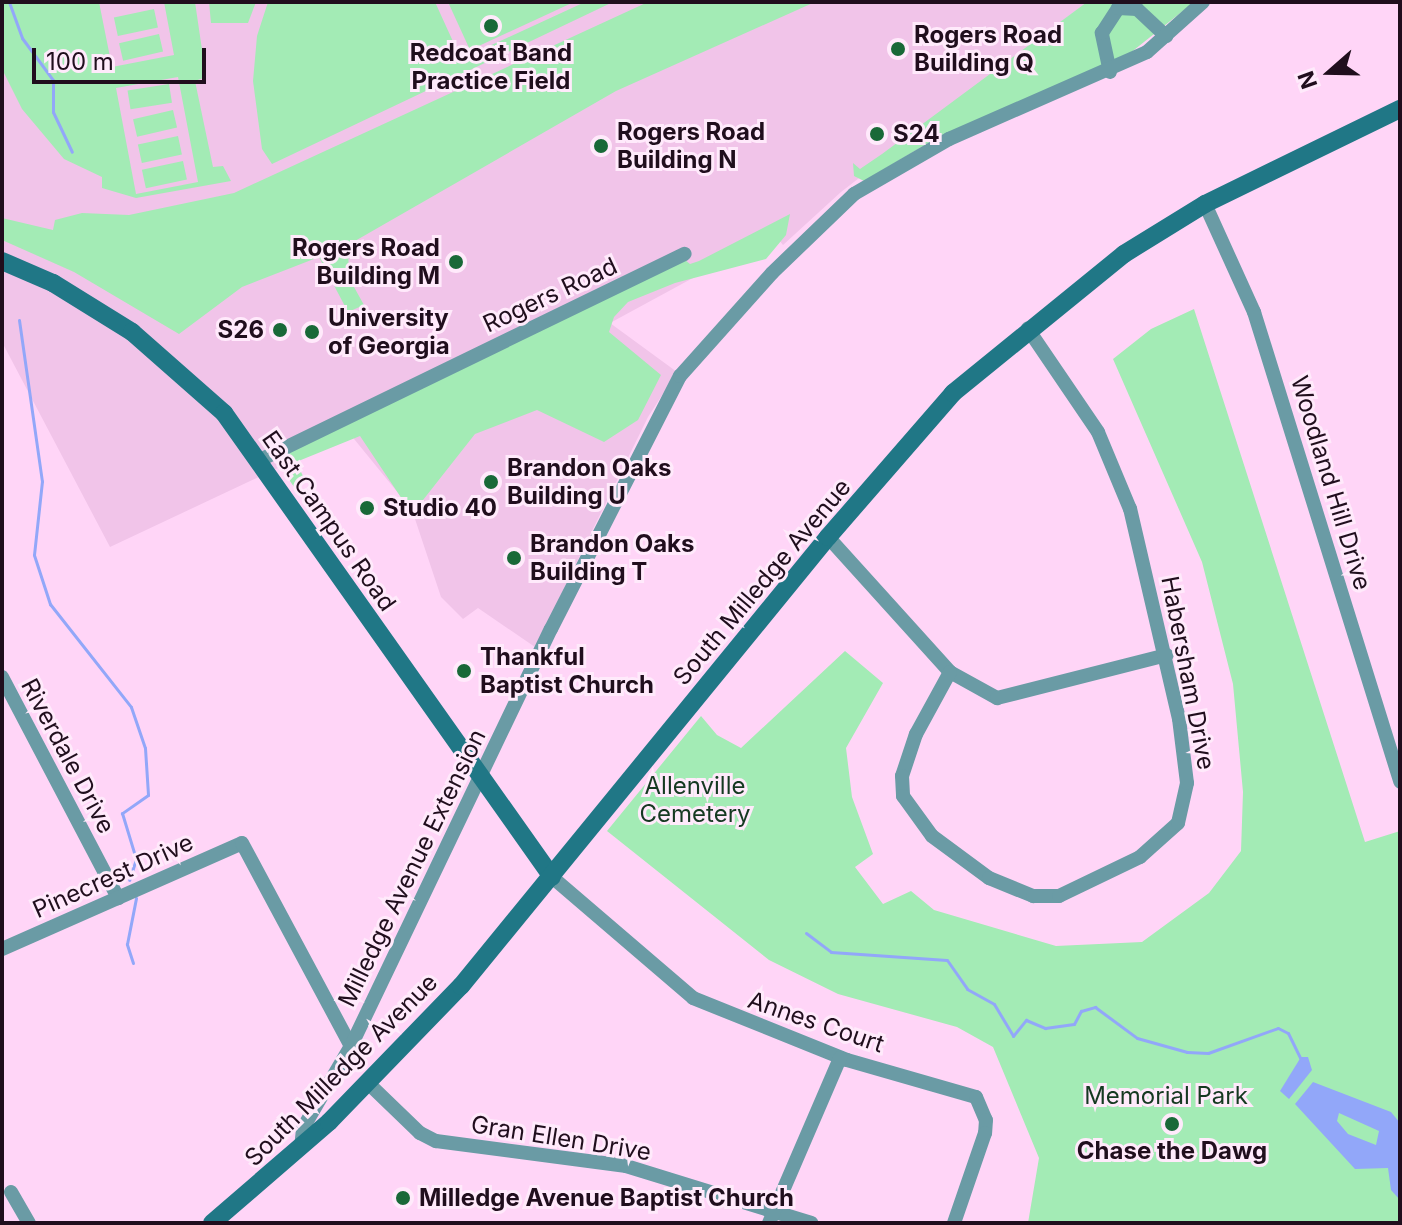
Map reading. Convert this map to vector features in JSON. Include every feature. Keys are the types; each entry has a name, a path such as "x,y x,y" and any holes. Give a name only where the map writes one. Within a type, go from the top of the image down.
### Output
{"main road":[{"name":"South Milledge Avenue","path":"212,1223 301,1148 461,986 828,537 953,393 1124,254 1205,204 1400,109"},
{"name":"East Campus Road","path":"2,261 53,283 132,332 224,413 260,460 479,781 552,877"}],"street":[{"name":"Milledge Avenue Extension","path":"301,1148 303,1128 351,1046 634,463 680,376 854,194 949,139 1110,72 1166,36 1203,2"},
{"path":"1110,72 1102,33 1118,8 1137,9 1166,36"},
{"name":"Woodland Hill Drive","path":"1205,204 1258,326 1400,782"},
{"name":"Rogers Road","path":"260,460 685,254"},
{"name":"Habersham Drive","path":"950,672 916,734 902,776 903,796 932,836 989,878 1045,898 1102,878 1159,844 1178,823 1187,783 1167,655 1119,472 1098,432 1028,329"},
{"path":"828,537 950,672 997,698 1167,655"},
{"name":"Riverdale Drive","path":"2,677 118,898"},
{"name":"Pinecrest Drive","path":"2,949 242,843 351,1046"},
{"name":"Annes Court","path":"552,877 693,998 840,1058 976,1097 986,1120 985,1133 954,1223"},
{"path":"771,1217 840,1058"},
{"name":"Gran Ellen Drive","path":"368,1083 420,1133 436,1141 626,1166 771,1217 811,1223"},
{"path":"11,1192 29,1223"}],"shaded area":[{"name":"University of Georgia","path":"2,2 1087,2 841,192 783,245 774,234 610,323 677,372 648,417 535,647 478,608 463,619 441,597 412,510 350,434 110,547 2,342"}],"green space":[{"path":"2,2 99,2 112,67 174,55 164,2 195,2 206,77 195,81 213,167 223,166 231,181 136,198 102,188 102,177 64,159 22,109 2,69","holes":["178,77 198,182 136,194 116,88"]},
{"path":"209,2 256,2 248,23 211,23"},
{"path":"268,2 435,2 461,59 585,2 613,2 272,164 262,149 253,81 257,36"},
{"name":"Redcoat Band Practice Field","path":"448,2 574,2 470,50"},
{"path":"648,2 815,2 616,91 348,245 349,278 364,305 348,312 319,257 242,287 179,334 74,272 2,240 2,218 53,230 55,220 82,213 129,215 234,193"},
{"path":"1087,2 1194,2 1129,54 940,136 864,181 854,176 853,163 860,169 882,154"},
{"path":"154,9 158,28 118,36 114,18"},
{"path":"159,34 163,52 123,61 119,43"},
{"path":"169,84 172,103 130,109 128,91"},
{"path":"173,110 177,128 137,137 133,119"},
{"path":"178,136 182,155 142,163 138,145"},
{"path":"183,161 187,180 146,188 142,170"},
{"path":"790,214 786,235 766,259 675,283 628,302 614,317 609,332 661,375 638,420 604,442 537,410 475,434 412,514 360,436 296,462 304,478 294,487 278,463 280,457 685,260 690,264 699,261"},
{"path":"1194,309 1365,842 1400,831 1400,1223 1028,1223 1039,1158 993,1047 957,1027 838,994 769,960 607,831 701,716 717,735 741,748 845,651 883,683 846,748 852,797 873,854 855,867 883,904 911,891 934,910 1056,946 1142,942 1209,893 1241,851 1243,792 1233,684 1202,562 1113,359 1151,329"}],"water":[{"path":"1301,1057 1308,1057 1312,1070 1289,1099 1280,1091"},
{"path":"1313,1082 1391,1112 1400,1123 1400,1200 1391,1190 1388,1168 1355,1169 1295,1104","holes":["1339,1113 1379,1131 1376,1145 1348,1134 1337,1121"]}],"waterway":[{"path":"9,2 22,38 53,80 53,112 72,152"},
{"path":"19,320 42,481 34,555 50,604 131,707 145,748 148,795 122,813 136,859 129,880"},
{"path":"133,963 127,944 136,898"},
{"path":"806,933 831,952 947,960 967,989 994,1004 1013,1036 1026,1020 1045,1028 1074,1024 1081,1011 1095,1007 1137,1038 1187,1052 1208,1053 1278,1028 1288,1033 1301,1060"}],"place":[{"name":"Redcoat Band Practice Field","path":"491,26"},
{"name":"Rogers Road Building Q","path":"898,49"},
{"name":"S24","path":"877,134"},
{"name":"Rogers Road Building N","path":"601,146"},
{"name":"Rogers Road Building M","path":"456,262"},
{"name":"S26","path":"280,330"},
{"name":"University of Georgia","path":"312,332"},
{"name":"Brandon Oaks Building U","path":"491,482"},
{"name":"Studio 40","path":"367,508"},
{"name":"Brandon Oaks Building T","path":"514,558"},
{"name":"Thankful Baptist Church","path":"464,671"},
{"name":"Chase the Dawg","path":"1172,1124"},
{"name":"Milledge Avenue Baptist Church","path":"403,1198"}],"park label":[{"name":"Allenville Cemetery","path":"695,800"},
{"name":"Memorial Park","path":"1166,1096"}]}
